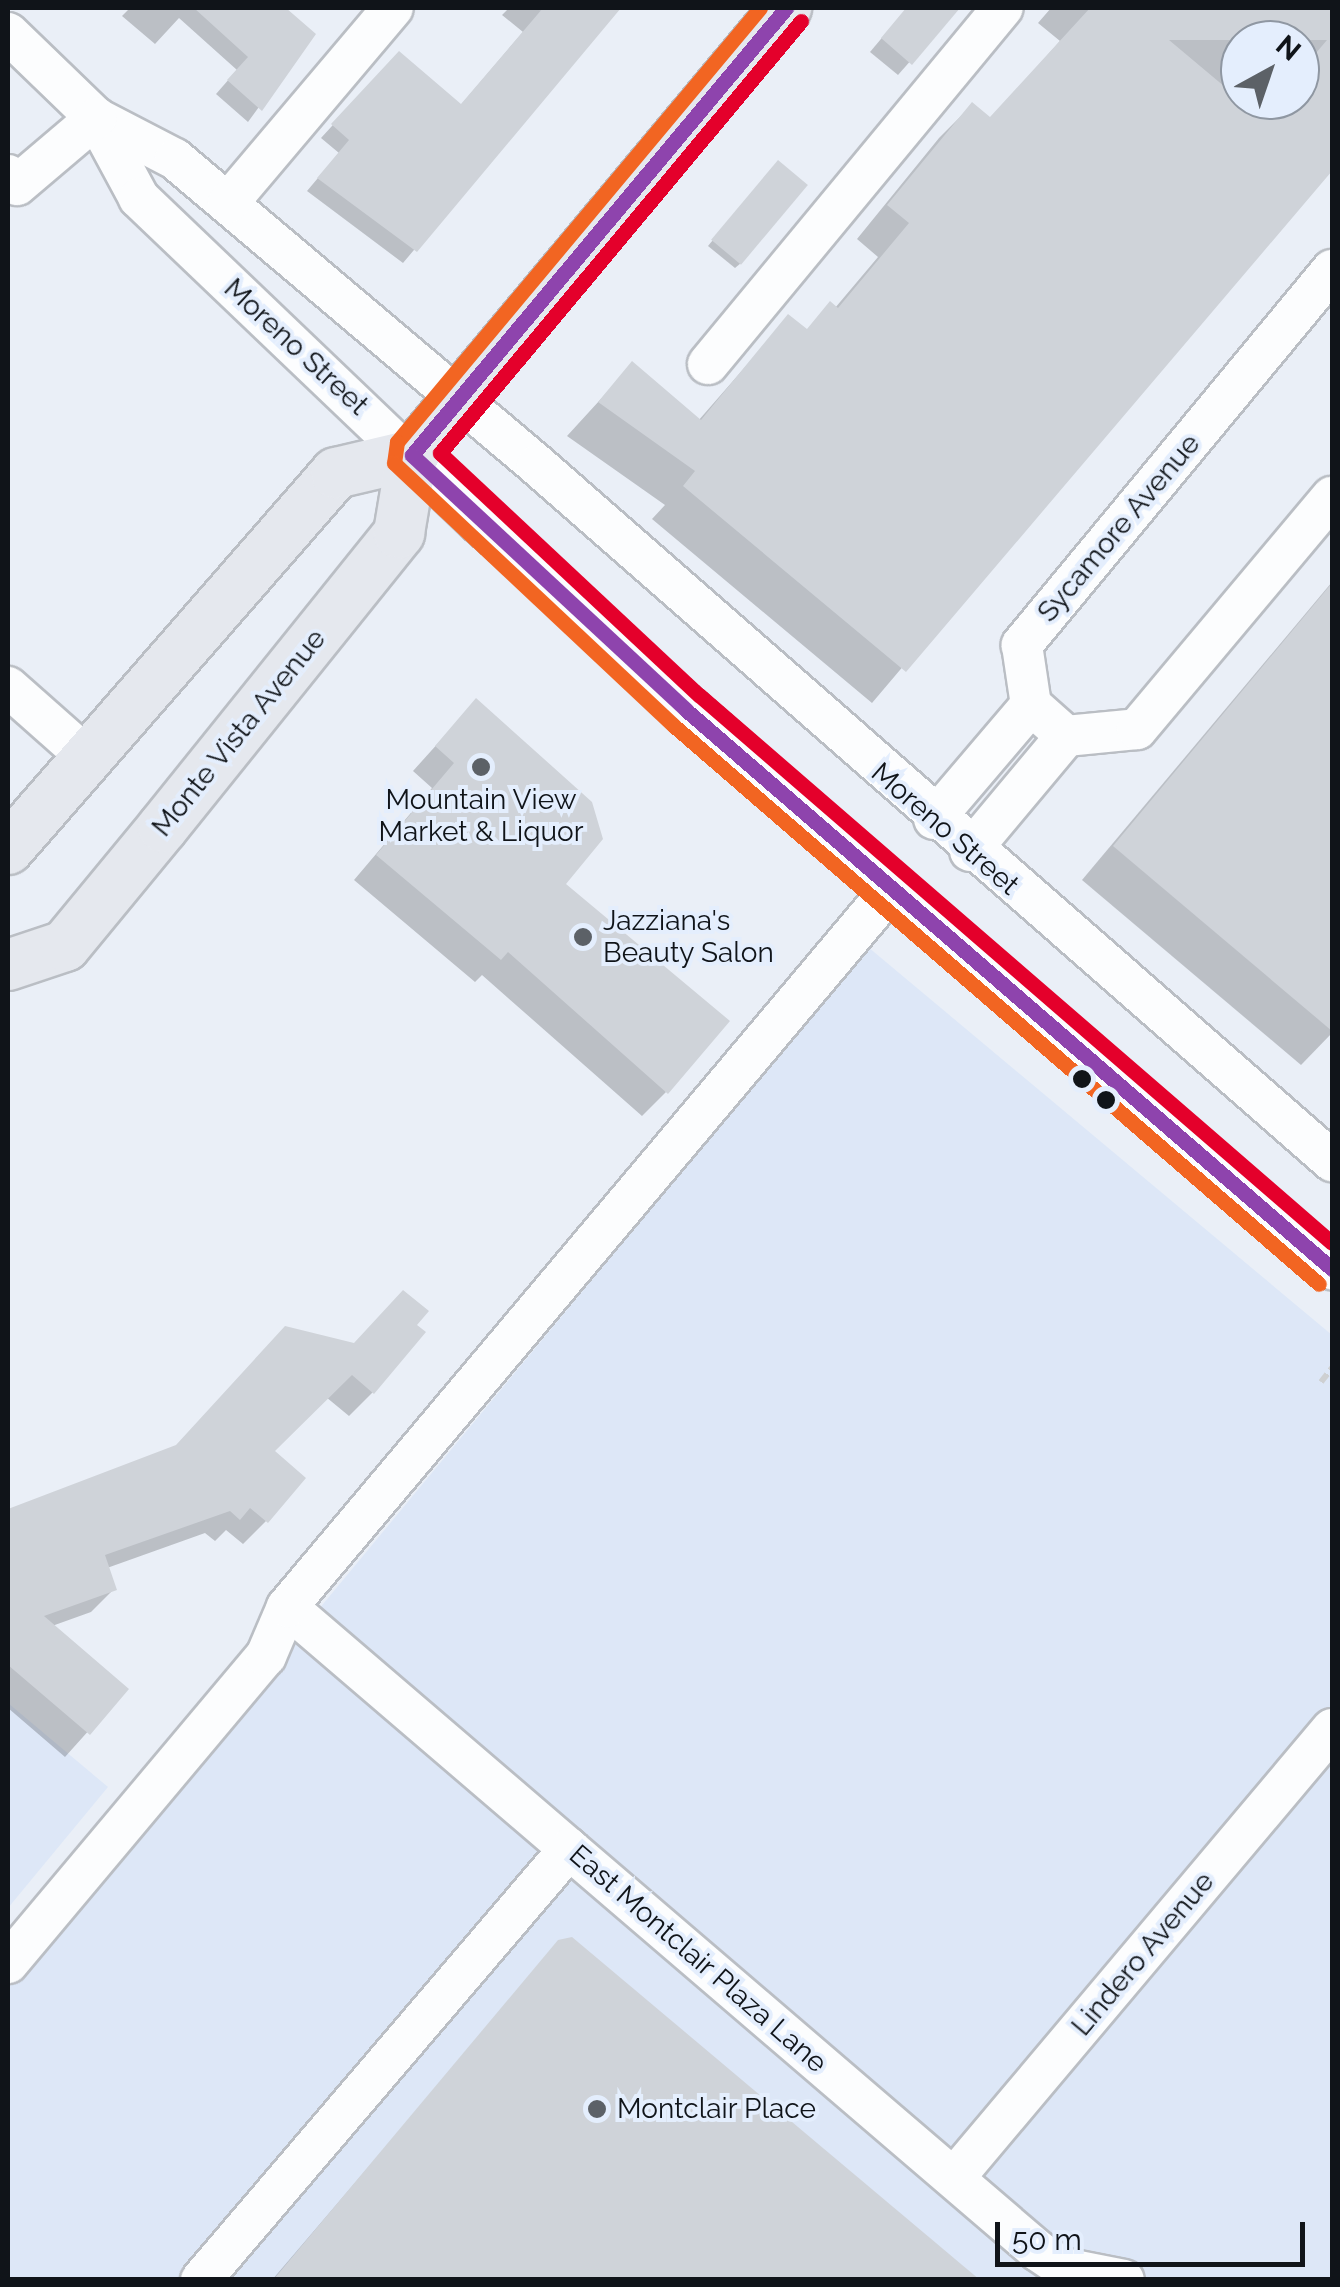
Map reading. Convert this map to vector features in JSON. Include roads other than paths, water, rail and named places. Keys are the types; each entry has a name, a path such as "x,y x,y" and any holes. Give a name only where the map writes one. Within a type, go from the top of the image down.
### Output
{"main road":[{"name":"Monte Vista Avenue","path":"8,965 65,946 392,543 412,455 786,8"},
{"path":"13,832 87,757 336,473 412,455"}],"street":[{"path":"228,204 393,8"},
{"path":"708,364 1002,8"},
{"name":"Moreno Street","path":"8,33 96,118 175,159 228,204 970,851 1332,1160"},
{"path":"8,175 16,184 96,118"},
{"name":"Moreno Street","path":"96,118 139,198 412,455 892,888 1332,1269"},
{"name":"Sycamore Avenue","path":"1031,705 1022,645 1332,270"},
{"path":"970,851 1066,736 1137,728 1332,497"},
{"path":"8,687 87,757"},
{"path":"934,818 1031,705 1066,736"},
{"path":"8,1962 266,1656 286,1607 892,888"},
{"name":"East Montclair Plaza Lane","path":"286,1607 1063,2268 1124,2280"},
{"name":"Lindero Avenue","path":"954,2178 1332,1729"},
{"path":"201,2280 569,1849"}],"place":[{"name":"Mountain View Market & Liquor","path":"481,767"},
{"name":"Jazziana's Beauty Salon","path":"583,937"},
{"name":"Montclair Place","path":"597,2109"}]}
